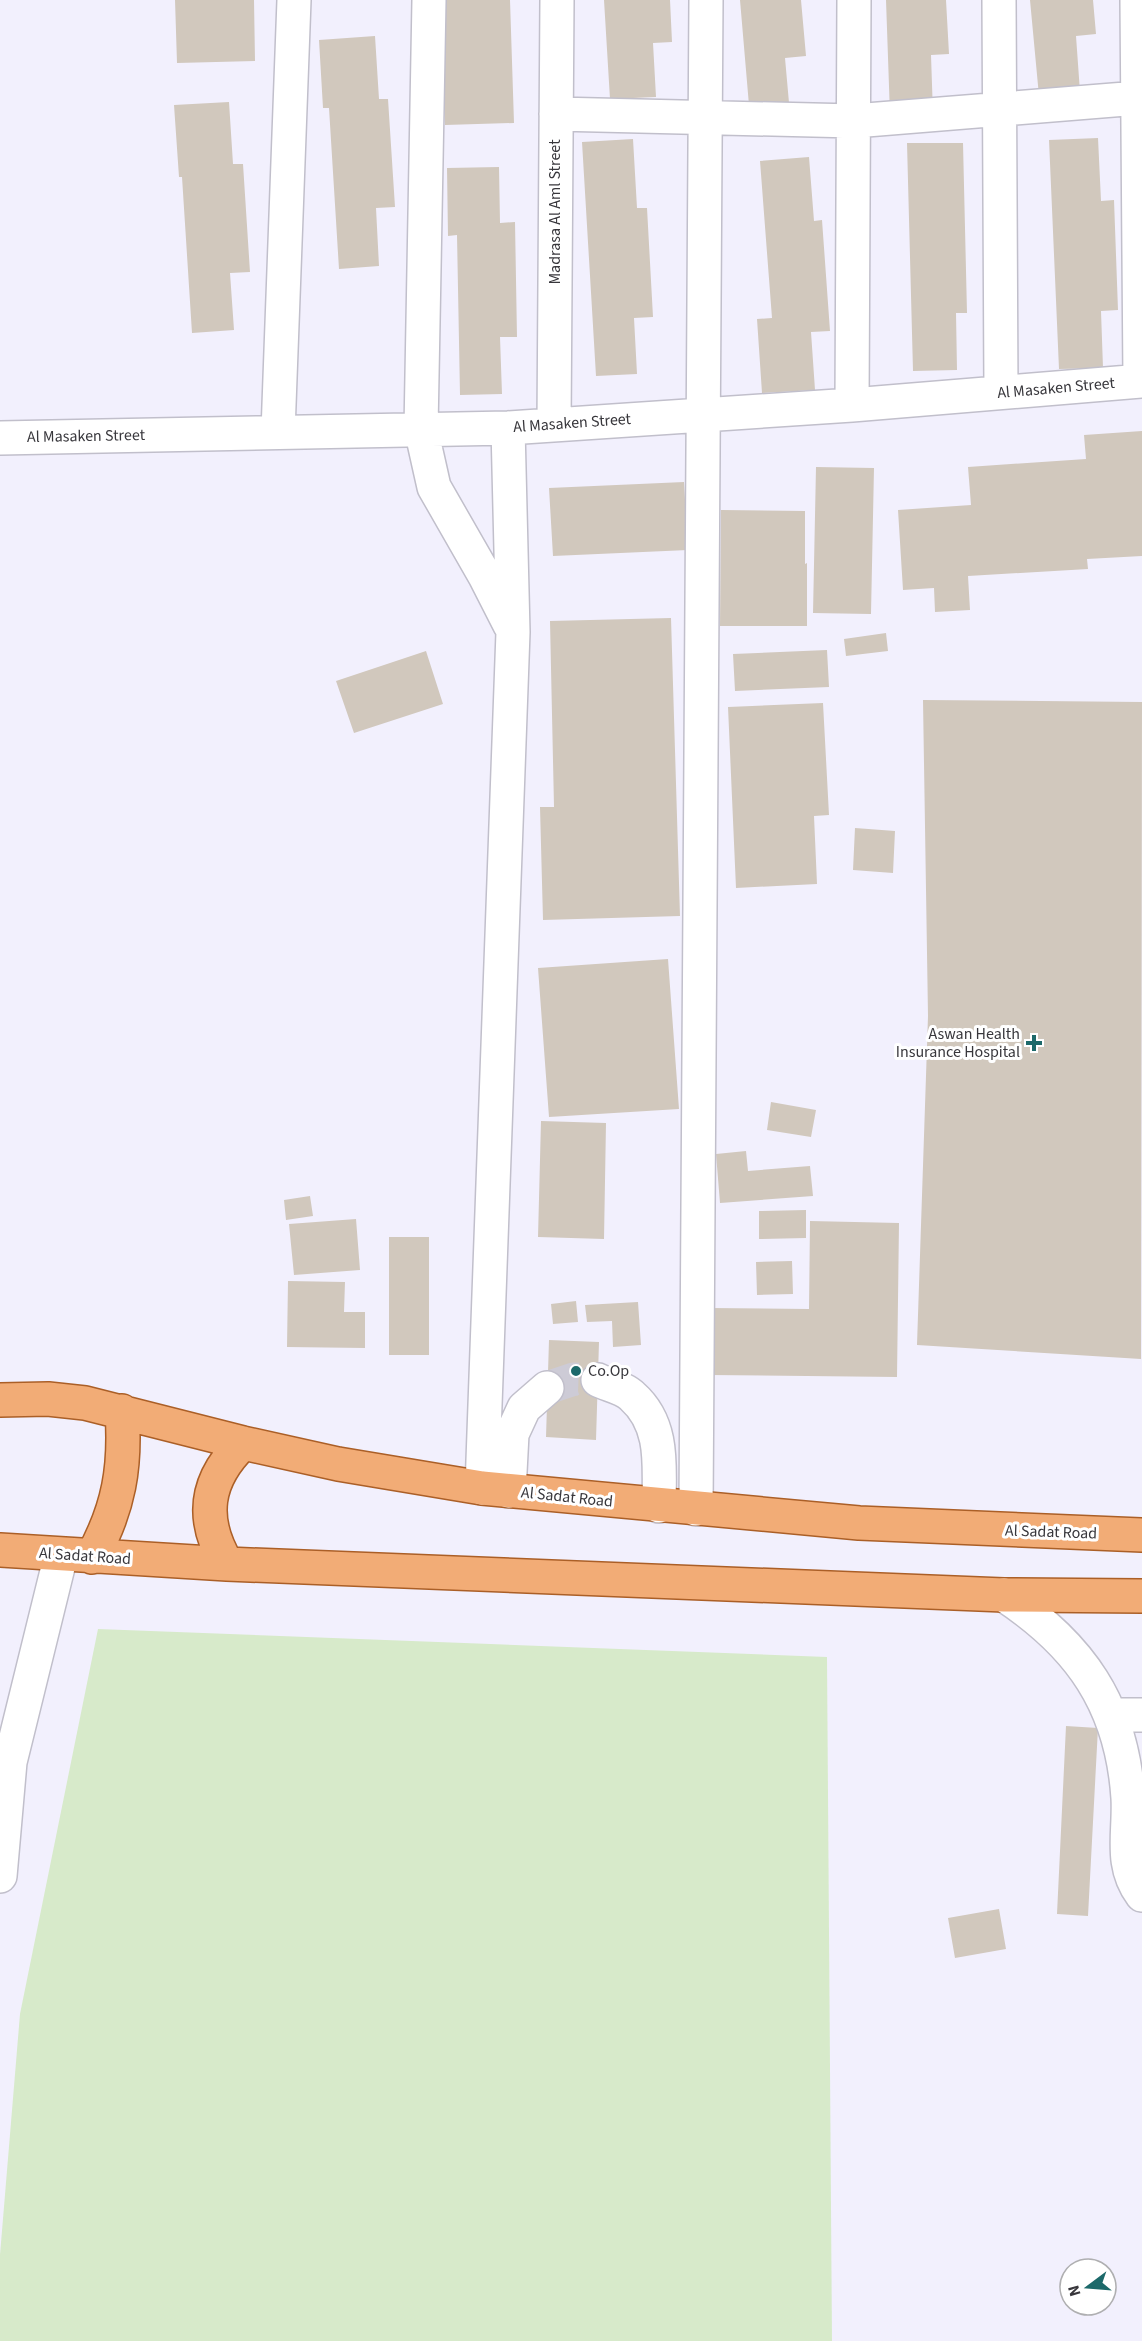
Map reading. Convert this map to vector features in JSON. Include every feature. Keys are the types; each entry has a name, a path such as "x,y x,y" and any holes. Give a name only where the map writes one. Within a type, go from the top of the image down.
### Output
{"main road":[{"name":"Al Sadat Road","path":"0,1400 48,1399 85,1403 243,1443 348,1466 495,1489 859,1523 1142,1534"},
{"path":"77,1556 106,1530 122,1471 124,1441 122,1411"},
{"path":"228,1564 217,1547 211,1529 209,1510 212,1490 219,1473 229,1457 243,1443"},
{"name":"Al Sadat Road","path":"0,1550 228,1564 1004,1595 1142,1596"}],"street":[{"path":"278,432 294,0"},
{"path":"429,0 421,429 434,487 485,576 513,632"},
{"name":"Madrasa Al Aml Street","path":"554,425 557,0"},
{"path":"696,1509 706,0"},
{"path":"852,405 854,0"},
{"path":"999,0 1001,392"},
{"path":"1137,0 1141,381"},
{"path":"556,114 854,122 1138,98"},
{"name":"Al Masaken Street","path":"0,438 508,428 852,405 1141,381"},
{"path":"495,1489 513,632 508,428"},
{"path":"598,1380 631,1395 650,1418 659,1446 659,1506"},
{"path":"495,1489 512,1434 524,1408 547,1388"},
{"path":"0,1876 10,1762 77,1556"},
{"path":"1004,1595 1032,1613 1078,1659 1096,1686 1127,1715 1125,1770 1128,1798 1135,1827 1128,1870 1142,1895"}],"green space":[{"path":"98,1629 827,1657 832,2341 0,2341 0,2255 20,2014"}],"building":[{"path":"175,0 254,0 255,61 177,63"},
{"path":"440,0 510,0 514,123 445,125"},
{"path":"604,0 670,0 672,42 653,43 656,97 610,99"},
{"path":"740,0 801,0 806,56 785,58 790,114 750,117"},
{"path":"886,0 946,0 949,54 931,55 933,114 890,115"},
{"path":"1030,0 1093,0 1096,34 1076,36 1080,92 1039,96"},
{"path":"375,36 379,99 388,99 395,207 376,208 379,266 339,269 329,108 323,108 319,40"},
{"path":"229,102 233,164 243,164 250,272 230,273 234,330 192,333 182,177 179,177 174,105"},
{"path":"1098,138 1101,201 1114,200 1118,310 1101,311 1103,368 1059,369 1049,140"},
{"path":"633,139 637,208 647,208 653,317 634,318 637,374 596,376 582,142"},
{"path":"907,143 963,143 967,313 956,313 957,370 913,371"},
{"path":"809,157 814,221 822,220 830,331 811,332 815,390 762,393 757,319 772,318 760,161"},
{"path":"499,167 500,223 515,222 517,337 500,337 502,394 460,395 457,235 448,236 447,168"},
{"path":"1142,431 1142,556 1087,559 1088,569 968,576 970,610 935,612 934,588 903,590 898,510 971,505 968,467 1086,459 1084,435"},
{"path":"816,467 874,468 871,614 813,613"},
{"path":"684,482 688,550 553,556 549,488"},
{"path":"721,510 805,511 807,626 720,626"},
{"path":"671,618 680,916 543,920 540,807 554,807 550,621"},
{"path":"886,633 888,651 846,656 844,639"},
{"path":"827,650 829,687 735,691 733,654"},
{"path":"426,651 443,704 354,733 336,681"},
{"name":"Aswan Health Insurance Hospital","path":"923,700 1142,702 1141,1359 917,1345 928,1016"},
{"path":"823,703 829,815 814,816 817,884 736,888 728,707"},
{"path":"855,828 895,831 893,873 853,870"},
{"path":"668,959 679,1109 549,1117 538,968"},
{"path":"771,1102 816,1110 811,1137 767,1130"},
{"path":"541,1121 606,1123 604,1239 538,1237"},
{"path":"746,1151 748,1171 810,1166 813,1196 720,1203 716,1154"},
{"path":"310,1196 313,1216 286,1220 284,1200"},
{"path":"806,1210 806,1238 759,1239 759,1211"},
{"path":"356,1219 360,1270 294,1275 289,1224"},
{"path":"810,1221 899,1223 897,1377 709,1375 709,1308 809,1309"},
{"path":"389,1237 429,1237 429,1355 389,1355"},
{"path":"792,1261 793,1294 757,1295 756,1262"},
{"path":"288,1281 345,1282 344,1312 365,1312 365,1348 287,1347"},
{"path":"576,1301 578,1322 553,1324 551,1304"},
{"path":"638,1302 641,1345 613,1347 612,1321 587,1322 585,1305"},
{"path":"549,1340 599,1342 596,1440 546,1437"},
{"path":"1066,1726 1098,1728 1088,1916 1057,1914"},
{"path":"999,1909 1006,1949 955,1958 948,1918"}],"tunnel":[{"path":"547,1388 574,1379 598,1380"}],"place":[{"name":"Aswan Health Insurance Hospital","path":"1034,1043"},
{"name":"Co.Op","path":"576,1371"}]}
